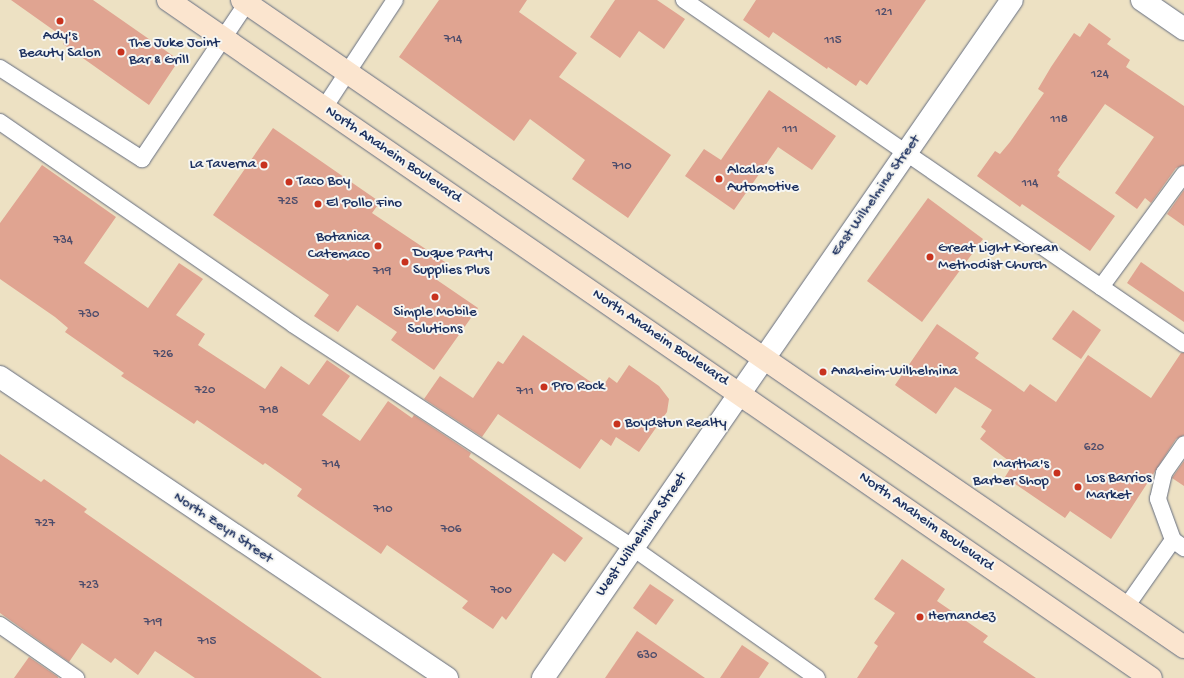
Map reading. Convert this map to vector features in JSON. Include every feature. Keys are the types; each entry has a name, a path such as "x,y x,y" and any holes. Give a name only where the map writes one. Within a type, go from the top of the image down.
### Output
{"main road":[{"name":"North Anaheim Boulevard","path":"168,0 740,393 1150,678"},
{"path":"245,2 763,360 1184,647"}],"street":[{"name":"East Wilhelmina Street","path":"740,393 1012,0"},
{"path":"1142,0 1184,28"},
{"name":"North Zeyn Street","path":"0,377 447,678"},
{"name":"West Wilhelmina Street","path":"543,678 740,393"}],"lane":[{"path":"324,108 395,0"},
{"path":"684,0 706,6 906,154 1184,344"},
{"path":"0,68 142,159 223,39 245,2"},
{"path":"0,122 294,326 633,548 817,678"},
{"path":"1101,287 1184,174"},
{"path":"1126,607 1178,544 1158,499 1164,473 1184,444"},
{"path":"0,625 76,678"}],"building":[{"name":"The Juke Joint Bar & Grill","path":"11,0 93,0 179,60 149,105 63,44 66,39"},
{"path":"439,0 527,0 519,12 577,53 559,77 671,155 628,218 572,179 585,160 530,119 514,141 399,57"},
{"path":"615,0 657,0 685,19 664,49 639,31 620,58 590,37"},
{"path":"756,0 926,0 867,85 860,80 856,86 828,67 827,69 773,32 769,38 743,20"},
{"path":"1089,23 1111,39 1107,44 1130,60 1126,67 1184,106 1184,165 1176,168 1151,203 1145,198 1137,209 1115,193 1154,137 1105,104 1058,170 1060,172 1057,176 1115,216 1090,251 1022,204 1020,207 977,176 995,151 1000,154 1010,142 1044,93 1038,89 1051,67 1074,33 1080,37"},
{"path":"769,90 836,136 812,170 778,147 734,210 685,176 704,149 721,160"},
{"path":"273,128 380,202 372,213 448,264 437,280 478,308 434,370 391,340 397,332 357,305 338,332 314,316 329,295 213,215"},
{"path":"42,165 116,217 84,263 148,308 179,263 203,279 176,315 205,334 198,345 265,389 281,366 309,385 327,360 350,376 322,415 360,441 388,401 412,418 414,415 471,453 469,457 583,538 565,562 553,553 506,620 502,616 493,629 462,608 468,601 387,545 381,554 297,496 302,489 265,463 263,465 197,420 194,424 121,376 124,373 65,332 68,328 55,317 0,279 0,223"},
{"path":"1184,190 1184,226 1167,214"},
{"path":"928,198 983,239 922,322 867,281"},
{"path":"1141,262 1184,292 1184,322 1127,283"},
{"path":"1073,310 1101,330 1081,359 1052,339"},
{"path":"937,324 979,353 975,358 1024,392 1030,384 1056,402 1088,355 1151,398 1181,353 1184,353 1184,435 1176,439 1111,539 1070,511 1065,518 1005,477 1013,464 980,439 986,431 981,427 992,410 955,387 936,414 895,385"},
{"path":"523,335 601,389 609,377 617,383 629,365 659,386 669,399 667,412 639,452 616,437 611,446 601,439 580,469 498,414 482,437 424,399 440,376 473,398 498,361 503,364"},
{"path":"0,454 41,482 44,479 87,509 84,512 322,678 195,678 155,651 138,675 115,658 111,663 82,643 69,662 0,613"},
{"path":"1184,461 1184,486 1172,478"},
{"path":"902,559 945,589 937,601 988,636 983,642 1036,678 857,678 878,646 874,643 895,613 874,599"},
{"path":"650,584 674,600 656,625 633,608"},
{"path":"637,631 705,678 605,678"},
{"path":"742,645 769,663 759,678 720,678"},
{"path":"29,657 58,677 58,678 14,678"}],"place":[{"name":"Ady's Beauty Salon","path":"60,21"},
{"name":"The Juke Joint Bar & Grill","path":"121,52"},
{"name":"La Taverna","path":"264,165"},
{"name":"Alcala's Automotive","path":"719,179"},
{"name":"Taco Boy","path":"289,182"},
{"name":"El Pollo Fino","path":"318,204"},
{"name":"Botanica Catemaco","path":"378,246"},
{"name":"Great Light Korean Methodist Church","path":"930,257"},
{"name":"Duque Party Supplies Plus","path":"405,262"},
{"name":"Simple Mobile Solutions","path":"435,297"},
{"name":"Anaheim-Wilhelmina","path":"823,372"},
{"name":"Pro Rock","path":"544,387"},
{"name":"Boydstun Realty","path":"617,424"},
{"name":"Martha's Barber Shop","path":"1057,473"},
{"name":"Los Barrios Market","path":"1078,487"},
{"name":"Hernandez","path":"920,617"}]}
